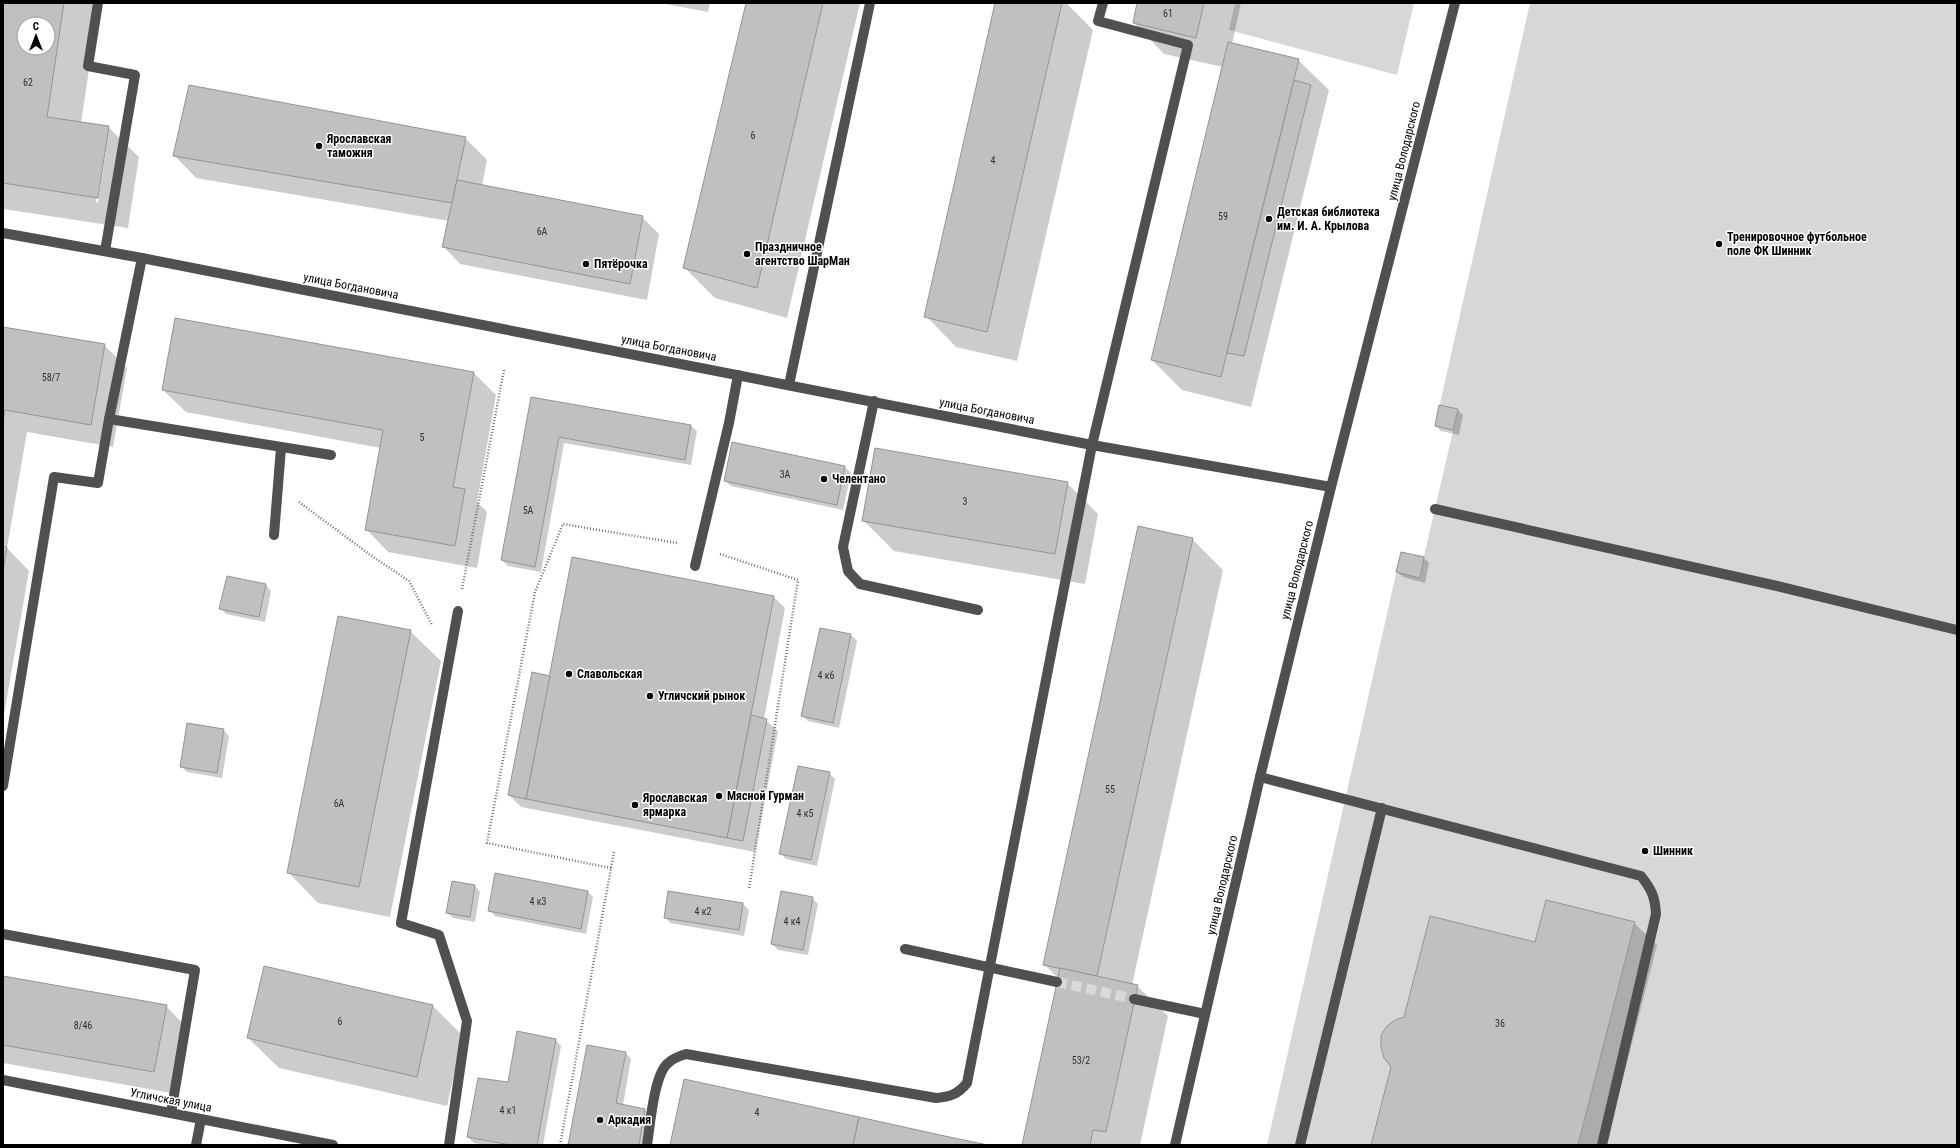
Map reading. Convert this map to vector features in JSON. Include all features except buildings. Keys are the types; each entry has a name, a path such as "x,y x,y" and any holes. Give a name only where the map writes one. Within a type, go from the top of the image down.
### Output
{"street":[{"path":"98,3 88,66 135,75 105,251"},
{"path":"789,385 870,3"},
{"path":"647,1145 658,1077 666,1064 675,1057 686,1054 936,1098 947,1098 955,1094 967,1083 1092,445 1188,45 1098,21 1103,3"},
{"name":"улица Володарского","path":"1174,1145 1260,777 1331,487 1455,3"},
{"name":"улица Богдановича","path":"3,233 142,258 1092,445 1331,487"},
{"path":"3,786 54,477 98,483 109,419 142,258"},
{"path":"695,566 729,423 738,375"},
{"path":"874,401 843,547 848,571 860,584 978,610"},
{"path":"109,419 331,455"},
{"path":"274,534 281,448"},
{"path":"1435,509 1777,586 1957,630"},
{"path":"449,1145 467,1021 439,936 401,923 458,611"},
{"path":"1260,777 1641,876 1649,886 1655,898 1656,914 1602,1145"},
{"path":"1300,1145 1382,808"},
{"path":"3,934 195,970 171,1113"},
{"path":"905,949 1057,982"},
{"path":"1134,999 1205,1014"},
{"name":"Угличская улица","path":"3,1080 333,1145"},
{"path":"196,1145 201,1119"}],"path":[{"path":"458,611 504,370"},
{"path":"278,486 369,554 409,581 434,629"},
{"path":"611,868 487,843 535,592 563,524 700,547 798,580 749,889"},
{"path":"560,1145 614,852"}],"shaded area":[{"path":"1235,3 1414,3 1397,75 1229,30"},
{"name":"Шинник","path":"1530,3 1957,3 1957,1145 1267,1145 1401,552 1424,556 1453,431 1435,426"}],"tunnel":[{"path":"1057,982 1134,999"}],"place":[{"name":"Ярославская таможня","path":"319,146"},
{"name":"Детская библиотека им. И. А. Крылова","path":"1269,219"},
{"name":"Тренировочное футбольное поле ФК Шинник","path":"1719,244"},
{"name":"Праздничное агентство ШарМан","path":"747,254"},
{"name":"Пятёрочка","path":"586,264"},
{"name":"Челентано","path":"824,479"},
{"name":"Славольская","path":"569,674"},
{"name":"Угличский рынок","path":"650,696"},
{"name":"Мясной Гурман","path":"719,796"},
{"name":"Ярославская ярмарка","path":"635,805"},
{"name":"Шинник","path":"1645,851"},
{"name":"Аркадия","path":"600,1120"}]}
